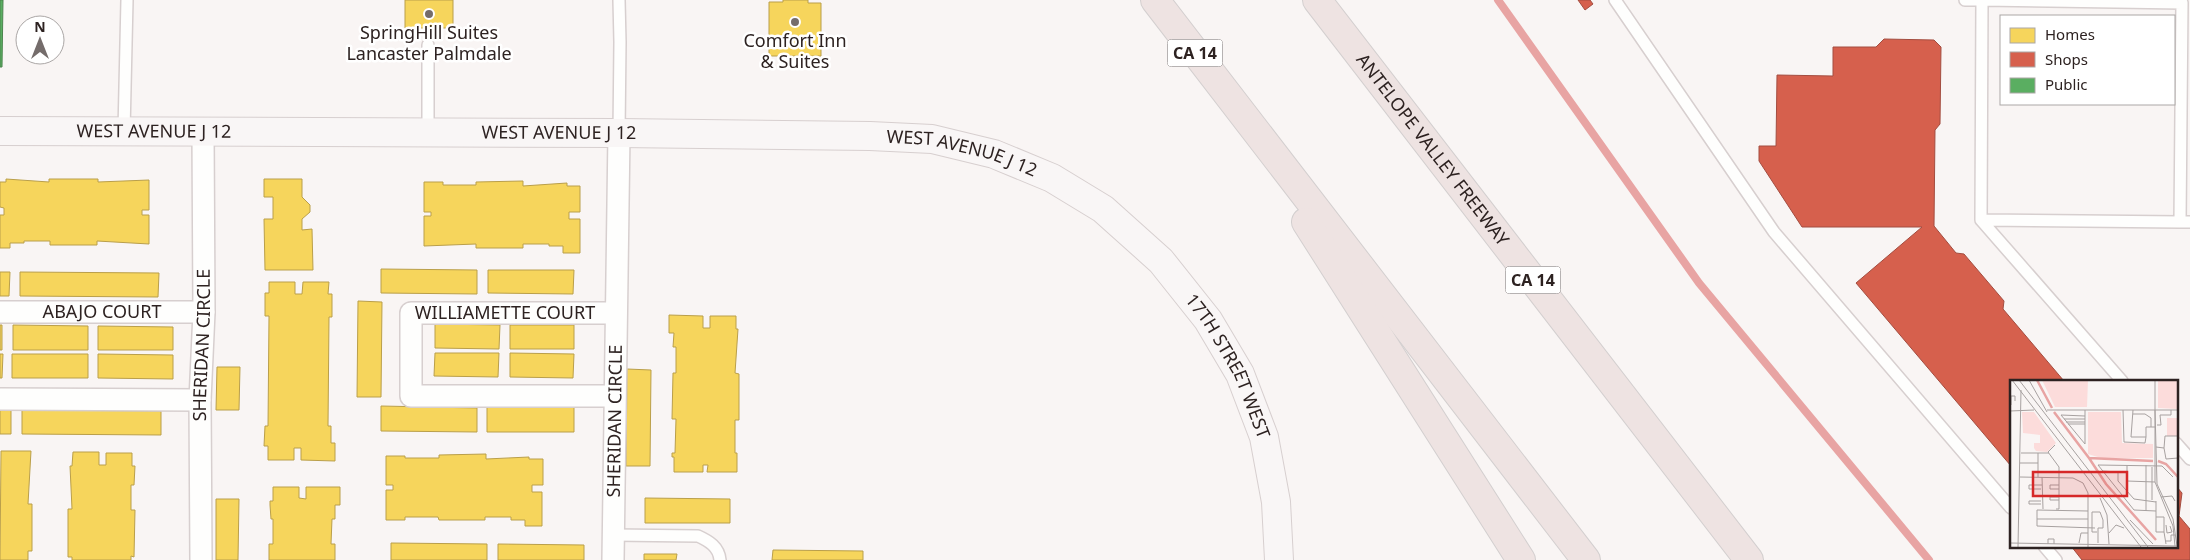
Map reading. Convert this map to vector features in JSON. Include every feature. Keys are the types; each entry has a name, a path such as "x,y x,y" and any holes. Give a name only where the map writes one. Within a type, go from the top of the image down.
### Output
{"highway":[{"name":"CA 14","path":"1155,0 1586,560"},
{"name":"ANTELOPE VALLEY FREEWAY","path":"1317,0 1749,560"},
{"path":"1235,106 1332,265 1521,560"}],"street":[{"name":"WEST AVENUE J 12","path":"0,131 619,133 932,139 994,154 1052,178 1103,209"},
{"name":"SHERIDAN CIRCLE","path":"202,560 200,400 204,312 203,131"},
{"name":"SHERIDAN CIRCLE","path":"613,560 619,133"},
{"name":"17TH STREET WEST","path":"1103,209 1161,261 1208,320 1240,374 1264,437 1276,502 1280,560"},
{"name":"ABAJO COURT","path":"0,312 204,312"},
{"name":"WILLIAMETTE COURT","path":"614,396 411,396 411,313 615,313"},
{"path":"0,399 200,400"}],"lane":[{"path":"124,131 127,0"},
{"path":"619,0 619,133"},
{"path":"1615,0 1774,232 2010,507"},
{"path":"1966,0 2182,1 2185,222 1981,220"},
{"path":"1982,0 1981,220 2121,380"},
{"path":"428,45 428,132"},
{"path":"2178,445 2190,458"},
{"path":"613,535 698,536 710,541 719,553 720,560"},
{"path":"2046,548 2056,560"}],"building: Homes":[{"name":"SpringHill Suites Lancaster Palmdale","path":"405,0 453,0 453,28 405,28"},
{"name":"Comfort Inn & Suites","path":"783,0 808,0 808,3 821,3 821,56 769,56 769,2 783,2"},
{"path":"6,179 49,182 49,179 98,179 98,182 149,180 149,210 142,210 142,215 149,215 149,244 97,241 97,245 50,245 50,241 24,241 24,243 10,243 10,248 0,248 0,215 4,215 4,208 0,207 0,182 6,182"},
{"path":"264,179 302,179 302,197 310,205 310,212 302,219 302,230 312,229 313,270 265,270 264,219 273,219 273,197 264,197"},
{"path":"523,181 523,186 567,183 567,186 580,186 580,212 569,212 569,219 580,219 580,253 563,253 563,246 549,246 549,244 523,244 523,248 476,248 476,244 424,246 424,216 431,216 431,212 424,212 424,182 443,182 443,185 476,185 476,182"},
{"path":"381,269 477,270 477,294 381,293"},
{"path":"488,270 574,270 573,294 488,293"},
{"path":"0,272 10,272 9,296 0,296"},
{"path":"20,272 159,273 158,297 20,296"},
{"path":"269,282 295,282 295,294 302,294 303,282 329,282 328,294 332,294 332,317 329,317 328,426 331,426 331,443 335,443 335,461 301,460 301,448 294,448 294,460 268,460 268,446 264,446 265,426 268,426 269,316 265,316 265,293 269,293"},
{"path":"358,301 382,302 381,397 357,397"},
{"path":"669,315 703,316 703,328 710,328 710,316 736,316 736,329 738,329 735,373 739,374 739,420 735,420 737,472 707,472 708,465 703,465 703,472 674,472 674,457 672,457 672,453 675,453 676,419 672,419 673,373 676,373 676,347 673,347 674,333 669,333"},
{"path":"435,324 500,325 499,349 435,348"},
{"path":"0,325 2,325 2,350 0,350"},
{"path":"13,325 88,326 88,350 13,350"},
{"path":"510,325 574,325 574,349 510,349"},
{"path":"98,326 173,327 173,350 98,350"},
{"path":"435,353 499,353 498,377 434,376"},
{"path":"510,353 574,354 573,378 510,377"},
{"path":"0,354 3,354 2,378 0,378"},
{"path":"12,354 88,354 88,378 12,378"},
{"path":"98,354 173,355 173,379 98,378"},
{"path":"217,367 240,367 239,410 216,410"},
{"path":"627,369 651,370 650,466 626,466"},
{"path":"381,406 477,408 477,432 381,431"},
{"path":"487,407 574,407 574,432 487,432"},
{"path":"0,410 11,410 11,434 0,434"},
{"path":"22,410 161,411 161,435 22,434"},
{"path":"1,451 31,451 28,504 32,504 32,551 28,551 28,560 0,560"},
{"path":"73,452 99,452 99,465 106,465 106,453 132,453 132,466 135,466 134,485 131,485 131,510 135,510 134,557 131,556 131,560 72,560 72,557 68,557 68,509 72,509 70,466 72,466"},
{"path":"486,454 486,459 529,457 529,459 543,459 543,485 532,485 532,492 542,492 542,526 525,526 525,520 511,520 511,517 485,517 485,520 439,520 438,517 405,517 405,520 386,520 386,490 393,490 393,485 386,485 386,456 439,458 439,455"},
{"path":"273,487 299,487 299,498 306,499 306,487 340,487 340,505 335,505 335,519 332,519 331,544 335,544 335,560 269,560 269,544 273,544 273,519 271,519 270,501 273,501"},
{"path":"645,498 730,499 730,523 645,523"},
{"path":"216,499 239,499 238,560 216,560"},
{"path":"391,543 487,544 487,560 391,560"},
{"path":"498,544 584,545 584,560 498,560"},
{"path":"773,550 863,551 863,560 772,560"},
{"path":"644,554 677,554 676,560 644,560"}],"building: Shops":[{"path":"1578,0 1590,0 1593,4 1585,10"},
{"path":"1884,39 1934,40 1941,47 1940,124 1935,130 1934,226 1956,253 1964,254 2004,301 2003,309 2063,380 2010,380 2010,465 1856,283 1922,227 1802,227 1759,161 1759,146 1776,146 1777,75 1833,76 1833,47 1876,47"},
{"path":"2178,488 2182,493 2179,516 2190,529 2190,560 2082,560 2073,548 2178,548"}],"building: Public":[{"path":"0,0 3,0 2,67 0,67"}],"waterway":[{"path":"1498,0 1699,283 1929,560"}],"place":[{"name":"SpringHill Suites Lancaster Palmdale","path":"429,14"},
{"name":"Comfort Inn & Suites","path":"795,22"}]}
